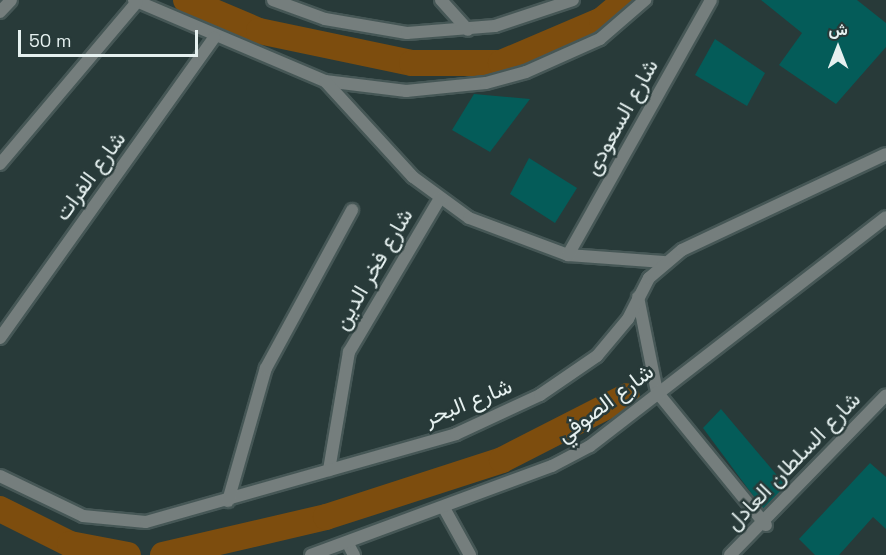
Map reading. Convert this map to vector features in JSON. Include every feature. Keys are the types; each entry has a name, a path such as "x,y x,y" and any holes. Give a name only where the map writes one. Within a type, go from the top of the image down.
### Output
{"street":[{"path":"0,12 11,0"},
{"path":"273,0 366,28 468,30 524,20 573,0"},
{"path":"441,0 468,30"},
{"path":"0,164 135,1 214,38 325,81 406,91 486,83 582,48 645,0"},
{"name":"شارع السعودى","path":"568,255 711,0"},
{"name":"شارع الفرات","path":"0,338 214,38"},
{"path":"325,81 440,198 501,234 568,255 664,262"},
{"name":"شارع البحر","path":"0,476 53,506 114,522 177,518 329,470 456,434 540,395 597,356 664,262 886,154"},
{"name":"شارع فخر الدين","path":"329,470 349,352 440,198"},
{"path":"228,501 266,368 352,210"},
{"name":"شارع الصوفي","path":"311,555 444,508 571,457 886,217"},
{"path":"638,297 657,392 766,525"},
{"name":"شارع السلطان العادل","path":"730,555 766,525 886,395"},
{"path":"444,508 470,555"},
{"path":"347,542 354,555"}],"building":[{"path":"761,0 857,0 886,23 886,47 836,104 779,65 802,33"},
{"path":"715,39 765,73 747,106 695,75"},
{"path":"474,94 530,99 490,152 452,130"},
{"path":"529,158 577,188 555,223 510,194"},
{"path":"721,409 786,486 763,509 703,428"},
{"path":"870,463 886,477 886,529 873,517 839,555 815,555 799,539"}],"waterway":[{"path":"186,0 259,31 412,63 501,63 602,20 626,0"},
{"path":"163,555 326,517 502,460 627,396"},
{"path":"0,509 70,544 128,555"}]}
